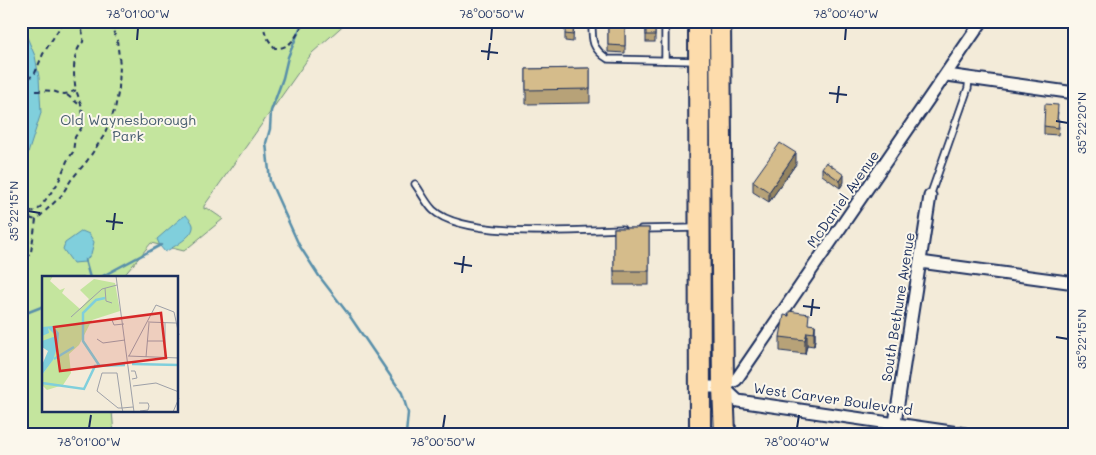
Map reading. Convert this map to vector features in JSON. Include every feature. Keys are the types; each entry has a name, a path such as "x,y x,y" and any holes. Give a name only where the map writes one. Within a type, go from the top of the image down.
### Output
{"highway":[{"path":"699,21 709,61 725,434"},
{"path":"700,434 699,228 709,61 720,21"}],"street":[{"name":"McDaniel Avenue","path":"723,387 736,380 982,21"},
{"path":"947,74 1075,93"},
{"name":"South Bethune Avenue","path":"895,423 930,196"},
{"path":"920,262 1075,283"},
{"path":"700,387 723,387"},
{"name":"West Carver Boulevard","path":"723,387 738,400 965,434"}],"lane":[{"path":"592,21 592,40 598,52 608,59 709,61"},
{"path":"665,21 665,60"},
{"path":"930,196 968,88 969,78"},
{"path":"415,184 433,210 454,222 478,228 525,231 699,228"}],"path":[{"path":"21,84 35,73 43,54 64,21"},
{"path":"21,215 38,210 58,184 67,161 73,152 75,137 82,127 82,107 76,90 76,63 79,46 83,42 84,35 76,21"},
{"path":"21,266 31,252 36,220 61,196 71,180 87,161 103,137 115,109 119,88 120,65 117,40 110,21"},
{"path":"263,21 264,33 275,48 283,48 292,42 305,21"},
{"path":"36,90 54,91 58,94 70,95 82,107"},
{"path":"65,94 76,90"},
{"path":"21,215 36,220"},
{"path":"21,413 24,434"}],"green space":[{"name":"Old Waynesborough Park","path":"21,21 348,21 312,53 204,206 204,209 207,208 223,219 184,251 151,243 124,276 42,276 42,412 112,412 114,434 21,434"}],"water":[{"path":"21,23 35,56 39,77 41,113 21,175"},
{"path":"186,215 193,225 191,233 183,241 165,252 157,239"},
{"path":"82,231 89,234 94,242 91,254 85,262 73,263 63,249 65,243"}],"building":[{"path":"566,21 574,21 573,35 565,34"},
{"path":"646,21 655,21 655,35 646,35"},
{"path":"608,24 625,24 625,46 608,45"},
{"path":"590,68 590,89 526,90 526,69"},
{"path":"1045,104 1058,105 1058,128 1044,126"},
{"path":"780,143 796,153 769,192 753,181"},
{"path":"826,162 844,175 840,181 822,168"},
{"path":"614,228 649,228 649,271 614,271"},
{"path":"789,311 809,314 808,324 815,325 814,333 807,332 805,340 780,337 784,315 789,316"}],"waterway":[{"path":"303,21 288,57 283,78 271,111 270,129 266,143 270,181 299,245 402,393 408,413 406,434"},
{"path":"103,276 161,245"},
{"path":"85,260 89,276"},
{"path":"21,315 42,307"}]}
